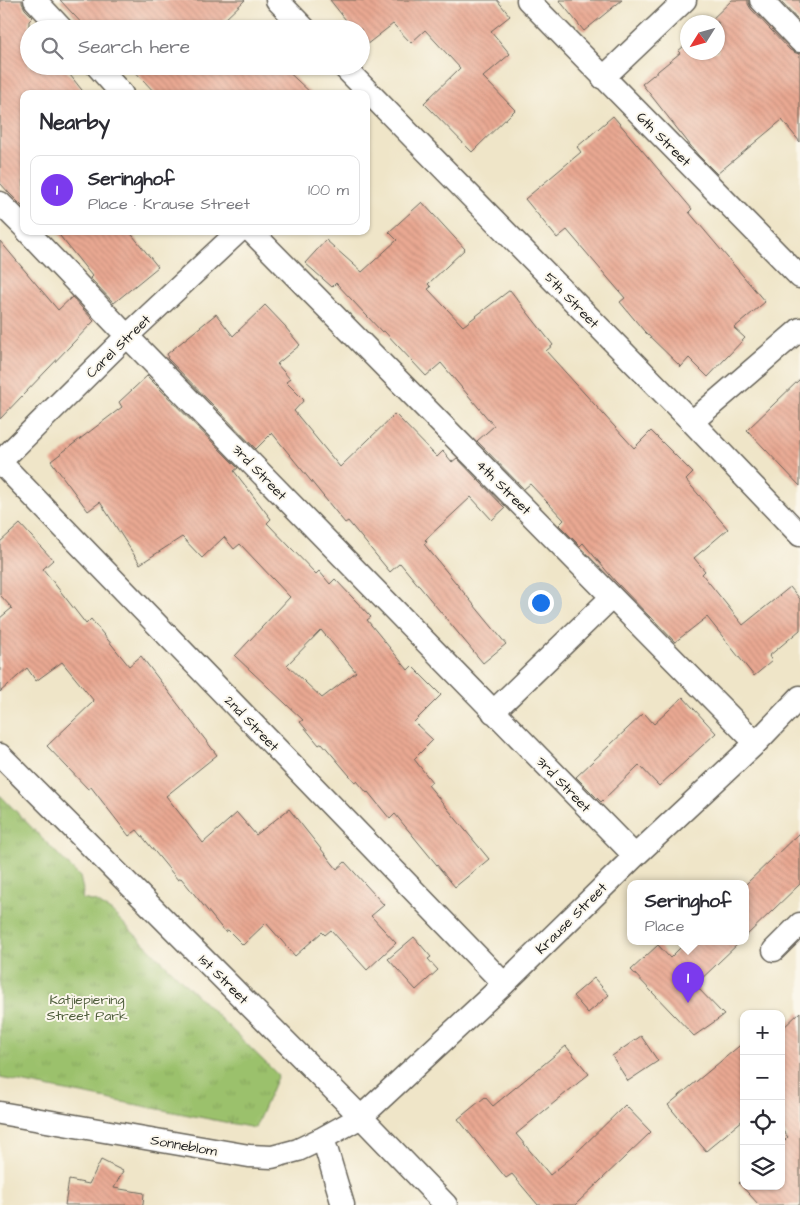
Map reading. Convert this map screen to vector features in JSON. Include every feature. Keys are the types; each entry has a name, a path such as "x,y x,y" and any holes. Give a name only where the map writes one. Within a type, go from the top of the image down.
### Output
{"street":[{"path":"35,0 54,20"},
{"path":"277,0 297,20"},
{"name":"6th Street","path":"528,0 800,276"},
{"path":"604,78 685,0"},
{"path":"761,0 800,41"},
{"path":"105,75 118,90"},
{"name":"5th Street","path":"350,75 362,90"},
{"name":"5th Street","path":"370,100 692,422 800,535"},
{"path":"0,202 20,223"},
{"name":"3rd Street","path":"32,235 127,336 635,856"},
{"name":"Carel Street","path":"0,462 127,336 234,235"},
{"name":"4th Street","path":"255,235 756,744"},
{"path":"692,422 800,330"},
{"name":"2nd Street","path":"0,462 504,984"},
{"path":"493,712 612,597"},
{"name":"Krause Street","path":"361,1117 504,984 635,856 756,744 800,697"},
{"name":"1st Street","path":"0,755 361,1117 446,1205"},
{"path":"774,950 800,924"},
{"name":"Sonneblom","path":"0,1113 249,1156 272,1157 298,1150 361,1117"},
{"path":"323,1138 343,1205"}],"green space":[{"name":"Katjiepiering Street Park","path":"0,795 80,877 83,890 82,899 97,902 112,912 278,1075 255,1128 0,1078"}],"building":[{"path":"0,0 22,0 25,9 33,17 30,20 20,20 20,75 70,75 82,90 20,90 20,204 0,183"},
{"path":"60,0 245,0 224,20 79,20"},
{"path":"330,0 497,0 510,16 491,31 510,54 483,77 515,110 472,152 424,103 460,68 425,30 411,43 393,24 370,42 370,20 346,20"},
{"path":"559,0 622,0 584,31"},
{"path":"732,0 748,0 751,9 790,50 800,54 800,142 782,120 717,174 698,155 642,84 680,53 680,60 725,60 725,15 716,15"},
{"path":"779,0 800,0 800,22"},
{"path":"138,75 292,75 308,90 152,90"},
{"path":"613,116 692,209 689,212 765,302 734,328 745,338 708,377 689,358 681,367 644,331 620,302 625,298 567,230 557,238 525,199 581,152 577,147"},
{"path":"422,202 465,249 428,284 431,287 428,289 463,326 510,290 553,345 546,351 634,448 651,431 693,473 686,480 728,529 694,558 705,571 702,574 743,625 790,587 800,599 800,630 769,656 772,661 754,676 707,617 675,642 615,581 583,543 580,546 559,525 564,520 530,484 524,489 477,441 494,426 441,363 426,376 336,283 332,287 305,263 326,240 362,272 397,240 389,232"},
{"path":"59,235 132,235 158,267 114,303 90,278 92,276"},
{"path":"0,241 58,310 72,297 94,321 0,419"},
{"path":"265,305 300,345 277,364 290,379 286,382 304,400 294,411 340,467 395,414 437,457 443,451 452,462 457,458 505,508 492,520 471,497 425,540 427,542 424,544 506,644 483,663 400,563 390,572 348,521 345,523 272,433 256,449 167,358 167,354 216,314 233,336"},
{"path":"147,376 238,468 234,471 271,519 267,523 316,574 319,571 330,584 335,579 371,617 367,620 408,670 412,666 441,695 414,722 433,740 414,759 432,782 428,785 489,859 455,887 395,814 390,819 368,792 357,781 355,782 322,743 319,745 300,722 303,720 235,656 290,597 240,544 234,549 224,537 202,558 182,537 140,564 100,502 88,511 51,461 122,407 119,402","holes":["321,630 356,672 322,698 287,665"]},
{"path":"800,379 800,486 747,430"},
{"path":"20,524 53,560 43,569 86,624 91,619 129,666 141,656 217,755 166,796 203,843 237,813 256,835 289,809 337,869 345,862 384,905 371,916 396,943 367,970 331,930 325,935 322,932 295,956 266,923 243,945 228,930 225,932 181,878 178,880 137,830 129,836 91,787 88,789 47,746 94,701 62,662 36,681 27,668 0,692 0,618 12,608 0,595 0,542"},
{"path":"683,697 716,733 659,786 639,765 601,802 576,777 644,713 654,724"},
{"path":"800,832 800,884 749,933 749,881"},
{"path":"414,937 431,957 428,959 438,970 416,990 388,959"},
{"path":"658,945 670,958 683,945 737,945 695,985 724,1015 694,1036 631,970"},
{"path":"594,978 609,995 588,1013 573,996"},
{"path":"800,1012 800,1205 759,1205 745,1190 785,1190 785,1140 788,1137 785,1134 785,1026"},
{"path":"641,1036 658,1061 628,1081 612,1056"},
{"path":"740,1045 740,1122 706,1151 668,1105"},
{"path":"566,1046 589,1074 516,1134 550,1175 572,1157 625,1105 651,1132 575,1205 538,1205 512,1174 506,1178 458,1119 485,1097 493,1106"},
{"path":"101,1160 123,1171 114,1188 144,1193 143,1205 65,1205 69,1180 89,1184"}],"place":[{"name":"Seringhof","path":"688,1003"}]}
